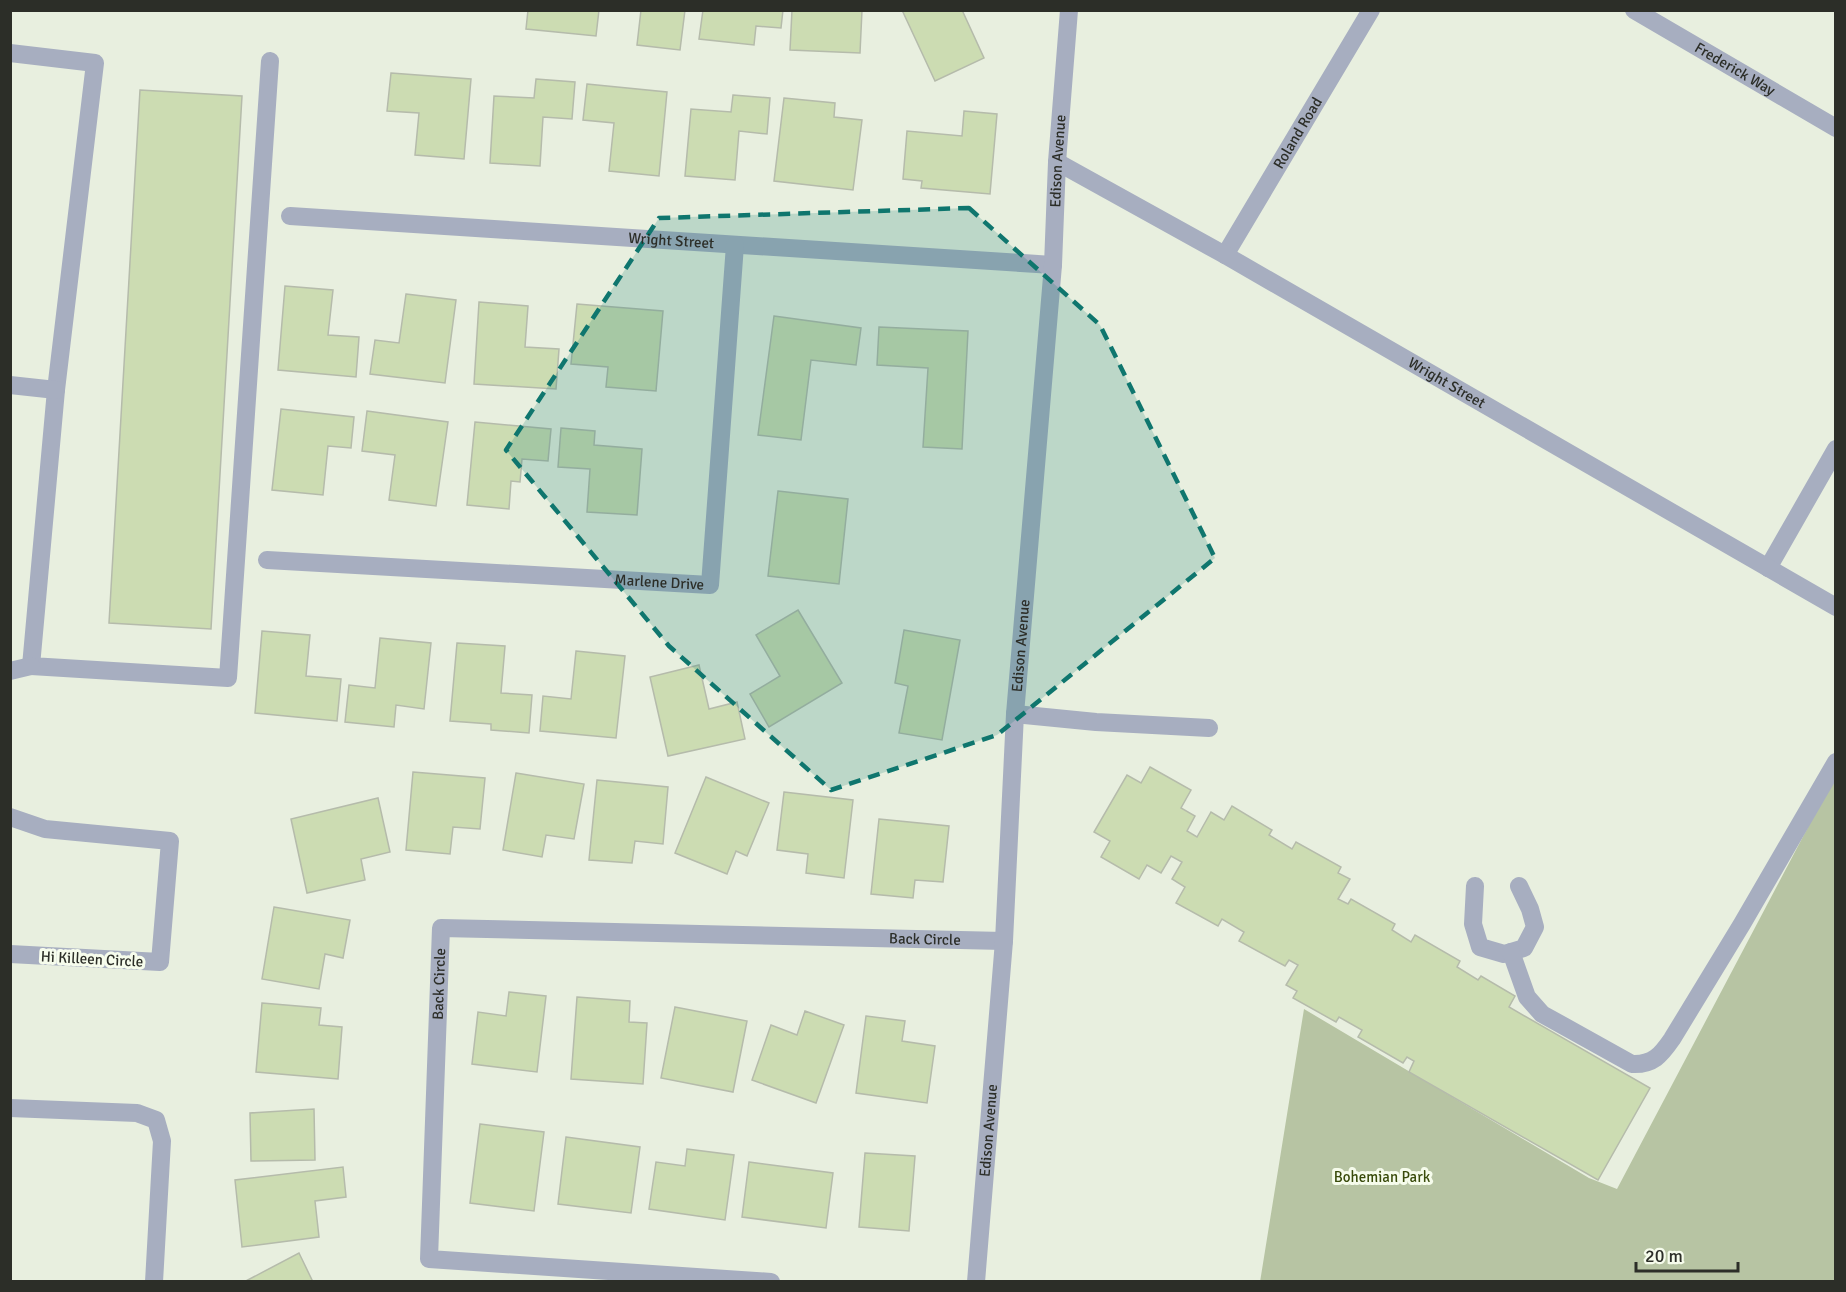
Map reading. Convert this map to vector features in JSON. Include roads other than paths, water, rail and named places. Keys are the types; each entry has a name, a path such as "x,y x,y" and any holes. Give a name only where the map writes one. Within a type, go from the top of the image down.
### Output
{"street":[{"name":"Edison Avenue","path":"976,1281 1004,941 1015,714 1053,264 1057,162 1069,10"},
{"name":"Roland Road","path":"1226,255 1371,10"},
{"name":"Frederick Way","path":"1634,10 1836,128"},
{"path":"10,53 94,63 56,390 31,666"},
{"path":"10,671 31,666 228,678 270,61"},
{"name":"Wright Street","path":"1057,162 1226,255 1836,607"},
{"name":"Wright Street","path":"290,216 1053,264"},
{"name":"Marlene Drive","path":"267,560 710,585 735,245"},
{"path":"10,385 56,390"},
{"path":"1768,568 1836,449"},
{"path":"1015,714 1096,722 1209,728"},
{"path":"1511,952 1527,997 1542,1014 1632,1064 1652,1062 1663,1053 1672,1040 1836,762"},
{"name":"Hi Killeen Circle","path":"10,817 45,829 170,841 159,962 10,954"},
{"path":"1475,886 1473,924 1480,947 1504,954 1524,948 1535,927 1530,909 1519,886"},
{"name":"Back Circle","path":"771,1281 429,1259 441,928 1004,941"},
{"path":"10,1108 136,1113 156,1120 162,1141 154,1281"}],"park label":[{"name":"Bohemian Park","path":"1382,1177"}]}
